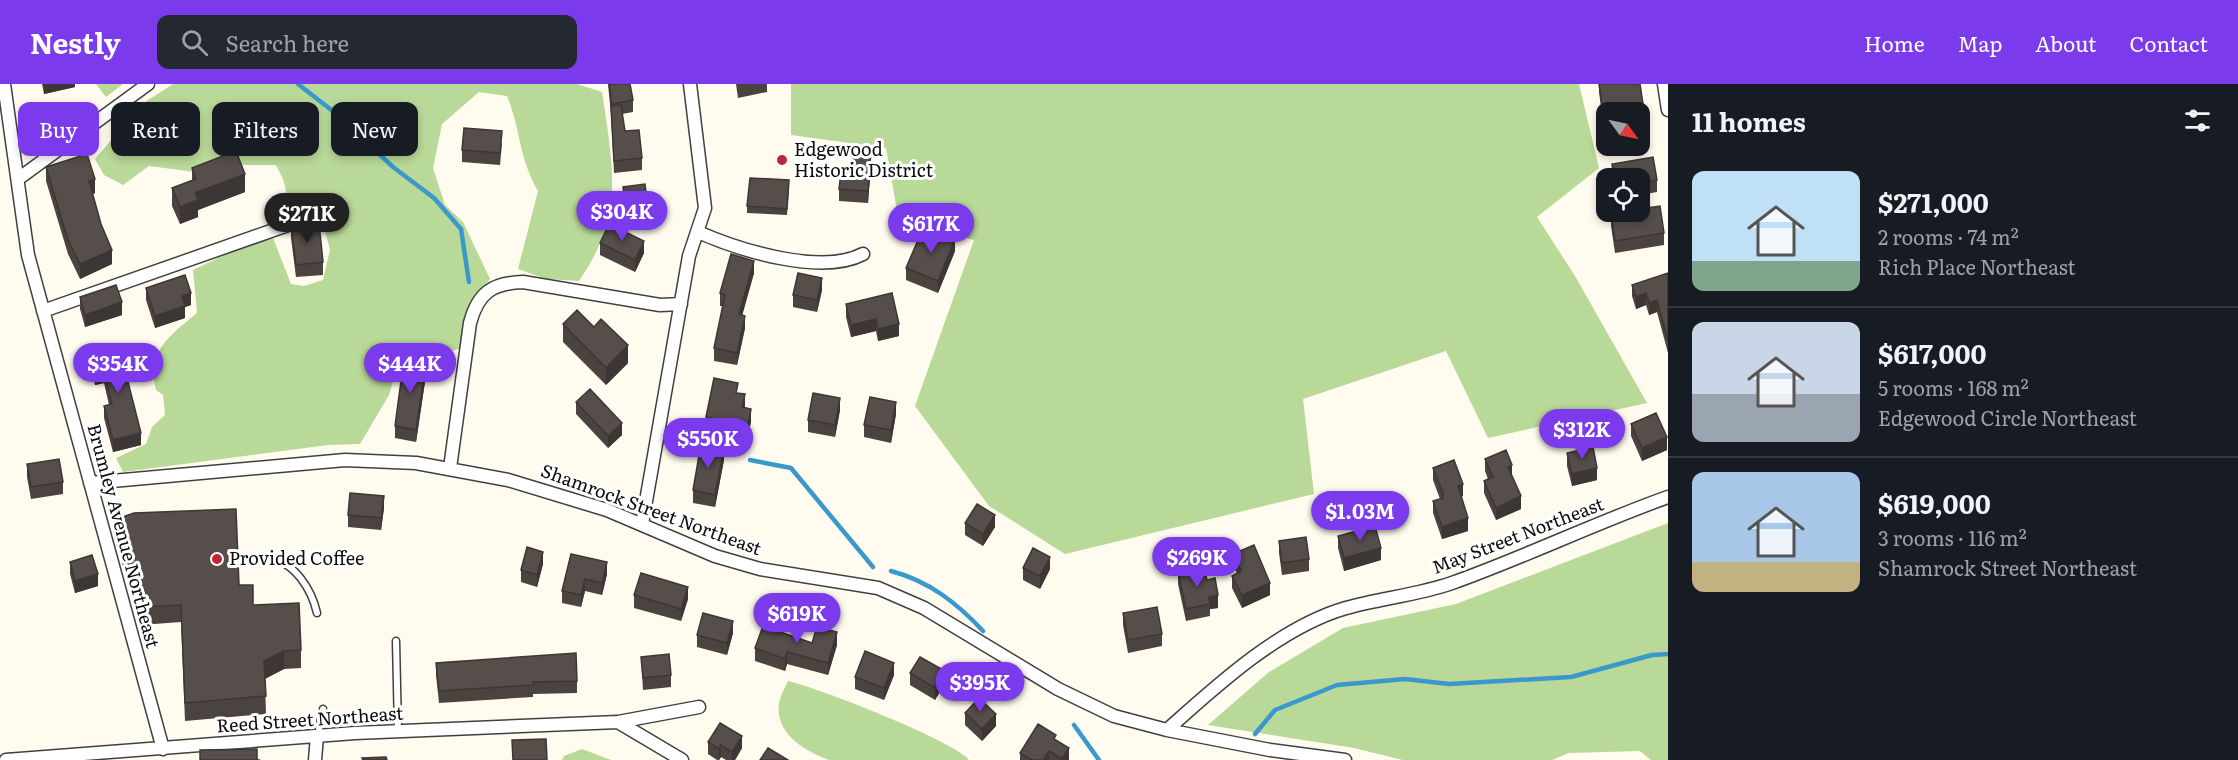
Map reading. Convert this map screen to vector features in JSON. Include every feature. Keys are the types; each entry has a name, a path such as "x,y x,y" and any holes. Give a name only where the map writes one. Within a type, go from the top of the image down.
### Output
{"street":[{"name":"Brumley Avenue Northeast","path":"4,84 28,255 163,749"},
{"path":"18,179 148,84"},
{"path":"642,524 689,256 705,208 704,183 690,84"},
{"path":"1664,84 1668,110"},
{"path":"43,311 288,225"},
{"path":"698,232 749,251 806,261 838,262 863,254"},
{"path":"450,468 470,323 474,308 491,288 503,282 523,282 660,305 681,304"},
{"name":"Shamrock Street Northeast","path":"90,483 345,460 450,468 543,489 642,524 695,549 760,569 878,588 952,624 1082,702 1114,716 1167,730 1270,750 1345,760"},
{"name":"May Street Northeast","path":"1167,730 1212,690 1287,635 1310,622 1345,608 1450,584 1668,497"},
{"name":"Reed Street Northeast","path":"6,760 317,736 618,722 699,707"},
{"path":"618,722 682,760"},
{"path":"315,760 317,736"}],"lane":[{"path":"269,559 284,563 306,586 317,613"},
{"path":"396,641 398,731"},
{"path":"317,736 323,709"}],"green space":[{"path":"96,84 123,84 106,97"},
{"path":"173,84 577,84 602,92 612,167 612,190 604,234 594,257 579,281 546,279 518,269 538,191 523,155 507,96 479,92 442,124 433,168 445,205 463,222 490,279 469,306 462,348 397,367 389,395 360,444 328,445 123,472 116,458 146,444 152,427 165,415 163,395 156,390 154,361 169,338 197,313 193,270 253,241 273,238 291,284 304,286 323,280 330,250 324,227 292,214 283,179 276,165 244,165 221,159 195,172 149,166 123,185 104,175 95,159 111,140 111,156 200,156 200,102 145,102"},
{"path":"791,84 1579,84 1599,168 1596,168 1596,170 1537,217 1575,276 1647,403 1488,438 1446,351 1303,399 1314,494 1065,554 989,506 915,406 974,240 899,222 886,148 791,135"},
{"path":"1668,523 1668,760 1651,760 1640,751 1569,753 1552,760 1403,760 1354,748 1208,725 1269,672 1343,628 1456,604"},
{"path":"788,681 913,728 939,740 969,760 829,760 810,752 787,733 779,715 781,695"},
{"path":"582,749 611,760 562,760 564,756"}],"building":[{"path":"609,84 630,84 633,100 612,104"},
{"path":"1599,84 1640,84 1643,102 1602,102"},
{"path":"621,105 625,131 639,130 642,158 614,161 611,106"},
{"path":"464,128 502,131 500,153 462,150"},
{"path":"854,150 871,151 868,191 839,189 841,172 852,173"},
{"path":"88,156 95,179 89,181 101,224 112,250 80,264 68,240 46,167"},
{"path":"223,156 238,156 245,174 195,193 198,200 180,207 172,188 196,179 192,168"},
{"path":"1653,157 1657,180 1650,181 1650,168 1613,168 1612,164"},
{"path":"750,178 789,180 787,209 747,206"},
{"path":"645,184 648,211 627,215 623,187"},
{"path":"1660,206 1664,233 1615,241 1612,222 1650,222 1650,208"},
{"path":"319,223 323,262 296,265 291,226"},
{"path":"609,224 644,241 635,260 600,243"},
{"path":"924,226 955,239 938,281 906,268"},
{"path":"731,254 754,261 739,314 745,316 737,353 714,348 725,295 720,293"},
{"path":"798,273 822,278 817,300 793,295"},
{"path":"1668,273 1668,341 1657,300 1649,303 1646,293 1636,297 1632,285"},
{"path":"185,275 191,293 182,296 185,306 155,316 146,288"},
{"path":"116,285 122,302 85,315 80,297"},
{"path":"892,293 899,324 878,329 876,319 851,325 846,304"},
{"path":"577,310 594,327 601,319 628,345 606,368 563,324"},
{"path":"123,348 130,381 128,382 141,433 113,440 104,406 112,404 104,371 95,373 91,355"},
{"path":"404,359 426,363 416,430 395,426"},
{"path":"714,378 738,383 736,393 745,394 742,407 751,409 748,425 706,417"},
{"path":"590,389 622,423 608,436 576,402"},
{"path":"813,393 840,398 835,425 808,420"},
{"path":"870,397 896,402 891,430 864,425"},
{"path":"1656,413 1667,437 1642,448 1631,424"},
{"path":"701,444 724,448 715,495 693,490"},
{"path":"1593,447 1597,468 1572,474 1567,453"},
{"path":"1506,450 1512,465 1508,467 1521,496 1496,508 1484,481 1493,477 1485,459"},
{"path":"59,459 63,482 31,487 27,464"},
{"path":"1454,460 1463,484 1458,486 1468,518 1442,527 1433,501 1443,498 1443,493 1433,468"},
{"path":"350,493 384,496 381,518 348,515"},
{"path":"977,504 995,515 983,534 965,523"},
{"path":"236,509 239,585 253,585 253,605 299,603 301,650 284,651 264,661 266,696 185,703 181,605 141,607 114,520 134,513"},
{"path":"1375,526 1381,548 1344,558 1338,536"},
{"path":"1306,537 1309,559 1282,563 1279,541"},
{"path":"1254,545 1270,583 1242,595 1232,576 1241,571 1233,554"},
{"path":"527,547 543,552 537,575 521,570"},
{"path":"1033,548 1050,557 1040,576 1023,568"},
{"path":"571,554 607,562 602,583 585,579 581,595 562,591"},
{"path":"92,555 98,574 75,581 70,562"},
{"path":"1204,567 1207,580 1215,578 1218,595 1209,597 1210,604 1186,609 1178,572"},
{"path":"641,573 688,587 681,609 634,595"},
{"path":"1157,607 1162,634 1128,640 1123,613"},
{"path":"703,613 733,621 727,643 697,635"},
{"path":"763,626 812,643 817,627 837,632 828,663 787,652 785,659 755,648"},
{"path":"865,651 894,663 884,688 855,677"},
{"path":"576,653 577,681 533,682 533,685 439,691 436,663"},
{"path":"669,654 671,675 643,678 641,657"},
{"path":"920,657 945,671 935,688 910,673"},
{"path":"979,698 996,714 982,729 965,713"},
{"path":"720,723 742,736 732,752 721,745 719,749 708,742"},
{"path":"1038,724 1056,735 1054,739 1069,748 1062,759 1049,751 1043,760 1032,760 1020,753"},
{"path":"546,739 547,760 513,760 512,740"},
{"path":"768,748 788,760 760,760"},
{"path":"257,749 257,760 200,760 200,750"},
{"path":"386,757 387,760 363,760 362,758"}],"waterway":[{"path":"298,84 334,112 393,167 434,198 461,229 469,282"},
{"path":"750,460 791,468 873,567"},
{"path":"891,571 905,575 942,594 983,631"},
{"path":"1255,734 1275,710 1337,685 1405,679 1449,684 1571,677 1652,655 1668,654"},
{"path":"1074,725 1099,760"}],"place":[{"name":"Edgewood Historic District","path":"782,160"},
{"name":"Provided Coffee","path":"217,559"}]}
